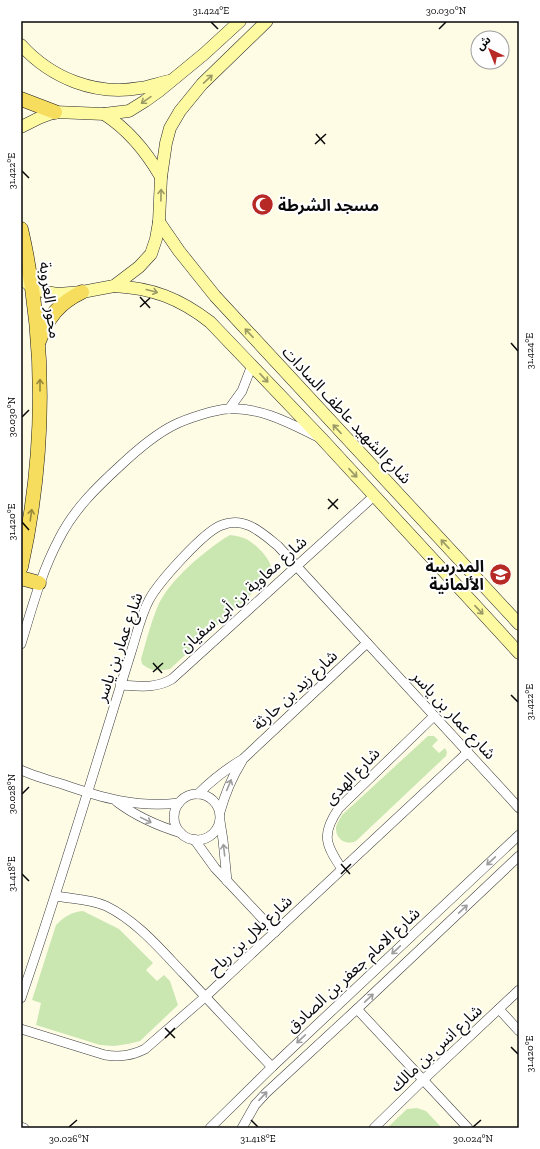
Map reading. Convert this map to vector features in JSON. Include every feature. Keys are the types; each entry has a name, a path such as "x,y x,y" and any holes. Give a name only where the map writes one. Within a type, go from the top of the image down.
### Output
{"main road":[{"path":"21,99 55,112"},
{"name":"محور العروبة","path":"21,229 32,287 39,344 41,382 36,481 29,529 21,566"},
{"path":"39,344 50,318 59,307 70,298 82,292"},
{"path":"21,578 39,583"}],"street":[{"path":"21,127 55,112 104,114 129,111 145,101 172,80 204,54 240,21"},
{"path":"114,286 139,267 150,254 156,239 159,222 161,177 166,143 170,128 180,111 202,84 267,21"},
{"path":"21,45 46,68 61,77 100,88 122,90 140,88 172,80"},
{"path":"104,114 116,122 141,146 161,177"},
{"name":"شارع الشهيد عاطف السادات","path":"159,222 179,251 215,296 519,624"},
{"path":"21,278 32,287 45,292 58,294 82,292 114,286 148,290 165,295 196,311 210,322 252,365 519,653"},
{"path":"229,409 242,391 252,365"},
{"path":"21,644 39,583 59,538 75,513 101,484 134,453 160,433 175,424 198,416 229,409 247,410 281,419 322,440"},
{"path":"374,496 384,493 388,484"},
{"name":"شارع معاوية بن أبى سفيان","path":"120,685 153,686 164,684 172,679 374,496"},
{"path":"387,509 392,502 400,497"},
{"name":"شارع عمار بن ياسر","path":"21,998 56,896 142,616 151,596 168,573 215,528 229,523 244,523 264,534 297,565 519,808"},
{"name":"شارع زيد بن حارثة","path":"198,794 217,777 243,759 367,643"},
{"name":"شارع الهدى","path":"342,869 332,854 328,844 327,834 330,820 339,808 434,716"},
{"name":"شارع بلال بن رباح","path":"21,1029 116,1057 136,1054 145,1049 205,997 468,752"},
{"name":"شارع زيد بن حارثة","path":"227,880 220,816 230,782 243,759"},
{"path":"22,772 114,800 147,805 179,803"},
{"path":"114,800 139,817 194,839 206,838 211,835 218,826 220,816 214,802 210,798 198,794 191,795 179,803 174,818 181,833"},
{"name":"شارع الامام جعفر بن الصادق","path":"210,1128 272,1067 519,835"},
{"path":"194,839 227,880 275,932"},
{"name":"شارع الامام جعفر بن الصادق","path":"242,1128 255,1105 266,1093 519,856"},
{"path":"56,896 90,901 105,906 115,911 145,934 272,1067"},
{"name":"شارع انس بن مالك","path":"374,1128 519,990"},
{"path":"357,1009 468,1128"},
{"path":"499,1009 519,1032"}],"green space":[{"path":"230,535 246,539 265,555 270,563 271,576 170,669 156,670 146,667 142,664 141,659 152,621 162,598 178,577 188,567 220,541"},
{"path":"428,736 434,736 438,740 432,746 439,753 445,748 447,752 446,756 356,841 349,843 339,838 336,827 342,815"},
{"path":"83,911 119,929 153,963 146,970 157,981 164,975 170,981 178,1005 140,1041 114,1046 100,1045 36,1025 41,1003 32,1000 56,925 68,915"},
{"path":"417,1108 426,1111 442,1128 387,1128 407,1109"}],"place":[{"name":"مسجد الشرطة","path":"262,205"},
{"name":"المدرسة الألمانية","path":"500,575"}]}
